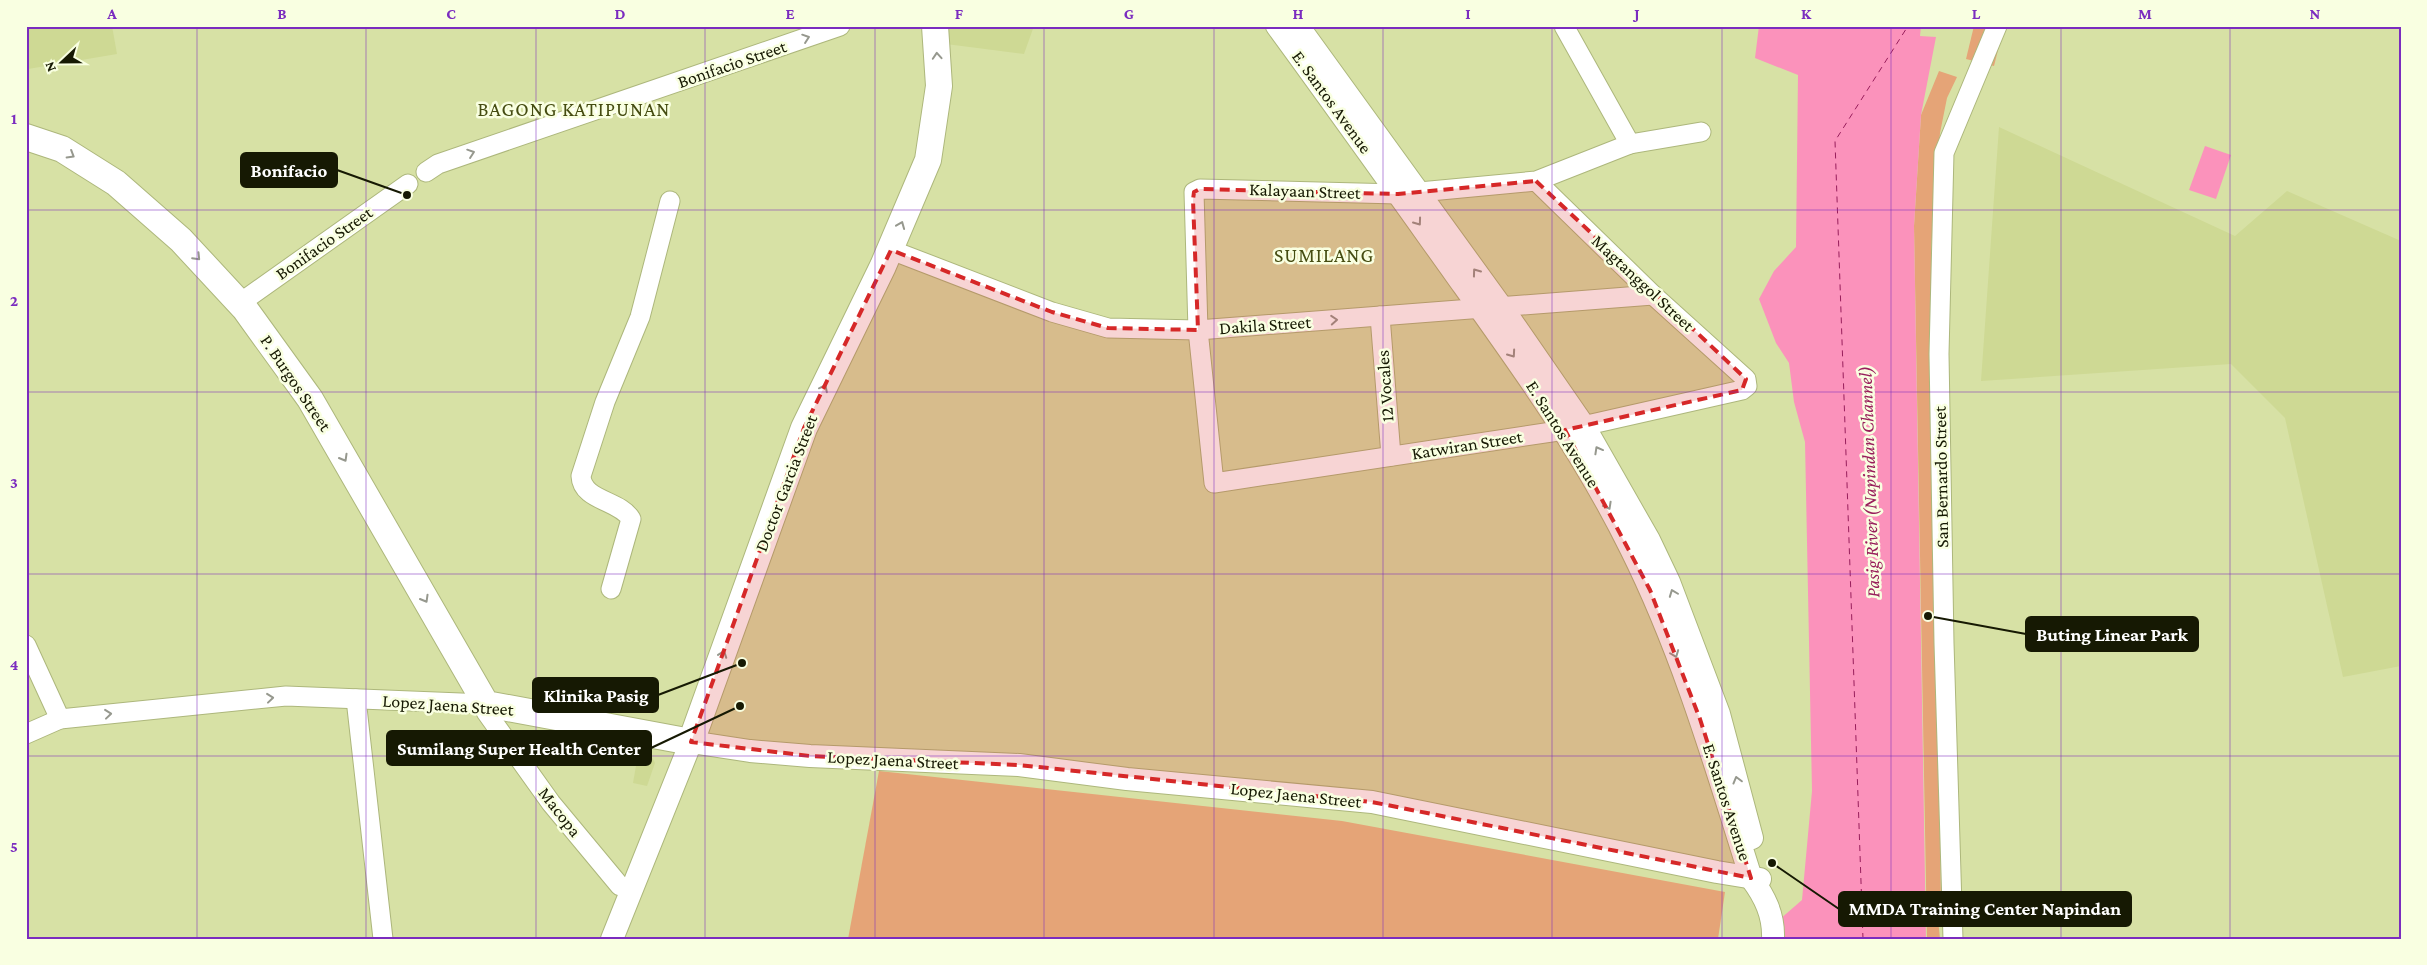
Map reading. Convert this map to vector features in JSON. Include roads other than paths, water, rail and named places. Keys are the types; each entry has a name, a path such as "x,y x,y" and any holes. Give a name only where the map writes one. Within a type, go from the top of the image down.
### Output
{"main road":[{"name":"Doctor Garcia Street","path":"691,742 804,428 890,250 928,160 939,86 935,26"},
{"name":"P. Burgos Street","path":"26,137 62,150 116,183 181,240 240,303 310,398 486,708"},
{"path":"642,733 667,728 681,722 706,700"},
{"name":"Lopez Jaena Street","path":"486,708 691,742"}],"street":[{"name":"Bonifacio Street","path":"426,172 438,164 840,26"},
{"name":"E. Santos Avenue","path":"1277,26 1409,194"},
{"name":"E. Santos Avenue","path":"1298,26 1409,194 1574,428 1650,590 1700,719 1757,882 1770,909 1772,931"},
{"path":"1564,26 1630,144"},
{"name":"San Bernardo Street","path":"1952,939 1938,354 1944,153 1997,26"},
{"name":"Kalayaan Street","path":"1214,483 1198,330 1194,192 1200,188 1409,194 1536,181 1630,144 1701,132"},
{"name":"Magtanggol Street","path":"1536,181 1653,295 1746,380 1747,386"},
{"name":"Bonifacio Street","path":"240,303 408,184"},
{"path":"611,589 631,519 623,509 594,495 584,487 581,476 605,402 640,318 670,201"},
{"name":"Dakila Street","path":"890,250 1052,312 1108,328 1198,330 1653,295"},
{"name":"12 Vocales","path":"1380,316 1391,456"},
{"name":"Katwiran Street","path":"1214,483 1574,428 1742,390 1747,386"},
{"path":"26,645 60,719"},
{"name":"Lopez Jaena Street","path":"26,734 60,719 286,696 486,708"},
{"path":"356,699 383,939"},
{"name":"Macopa","path":"486,708 551,803 620,886"},
{"name":"Lopez Jaena Street","path":"691,742 750,751 810,756 1019,765 1127,779 1372,802 1757,882"},
{"name":"Doctor Garcia Street","path":"612,939 691,742"}],"water":[{"name":"Pasig River (Napindan Channel)","path":"1759,26 1921,26 1920,36 1936,37 1921,115 1914,226 1926,939 1776,939 1779,920 1802,900 1812,791 1805,442 1794,402 1789,363 1776,343 1759,299 1774,271 1796,247 1798,75 1755,58"},
{"path":"2205,146 2231,155 2216,199 2189,190"}],"place":[{"name":"Bonifacio","path":"407,195"},
{"name":"Buting Linear Park","path":"1928,616"},
{"name":"Klinika Pasig","path":"742,663"},
{"name":"Sumilang Super Health Center","path":"740,706"},
{"name":"MMDA Training Center Napindan","path":"1772,863"}],"district":[{"name":"BAGONG KATIPUNAN","path":"574,109"},
{"name":"SUMILANG","path":"1324,255"}]}
